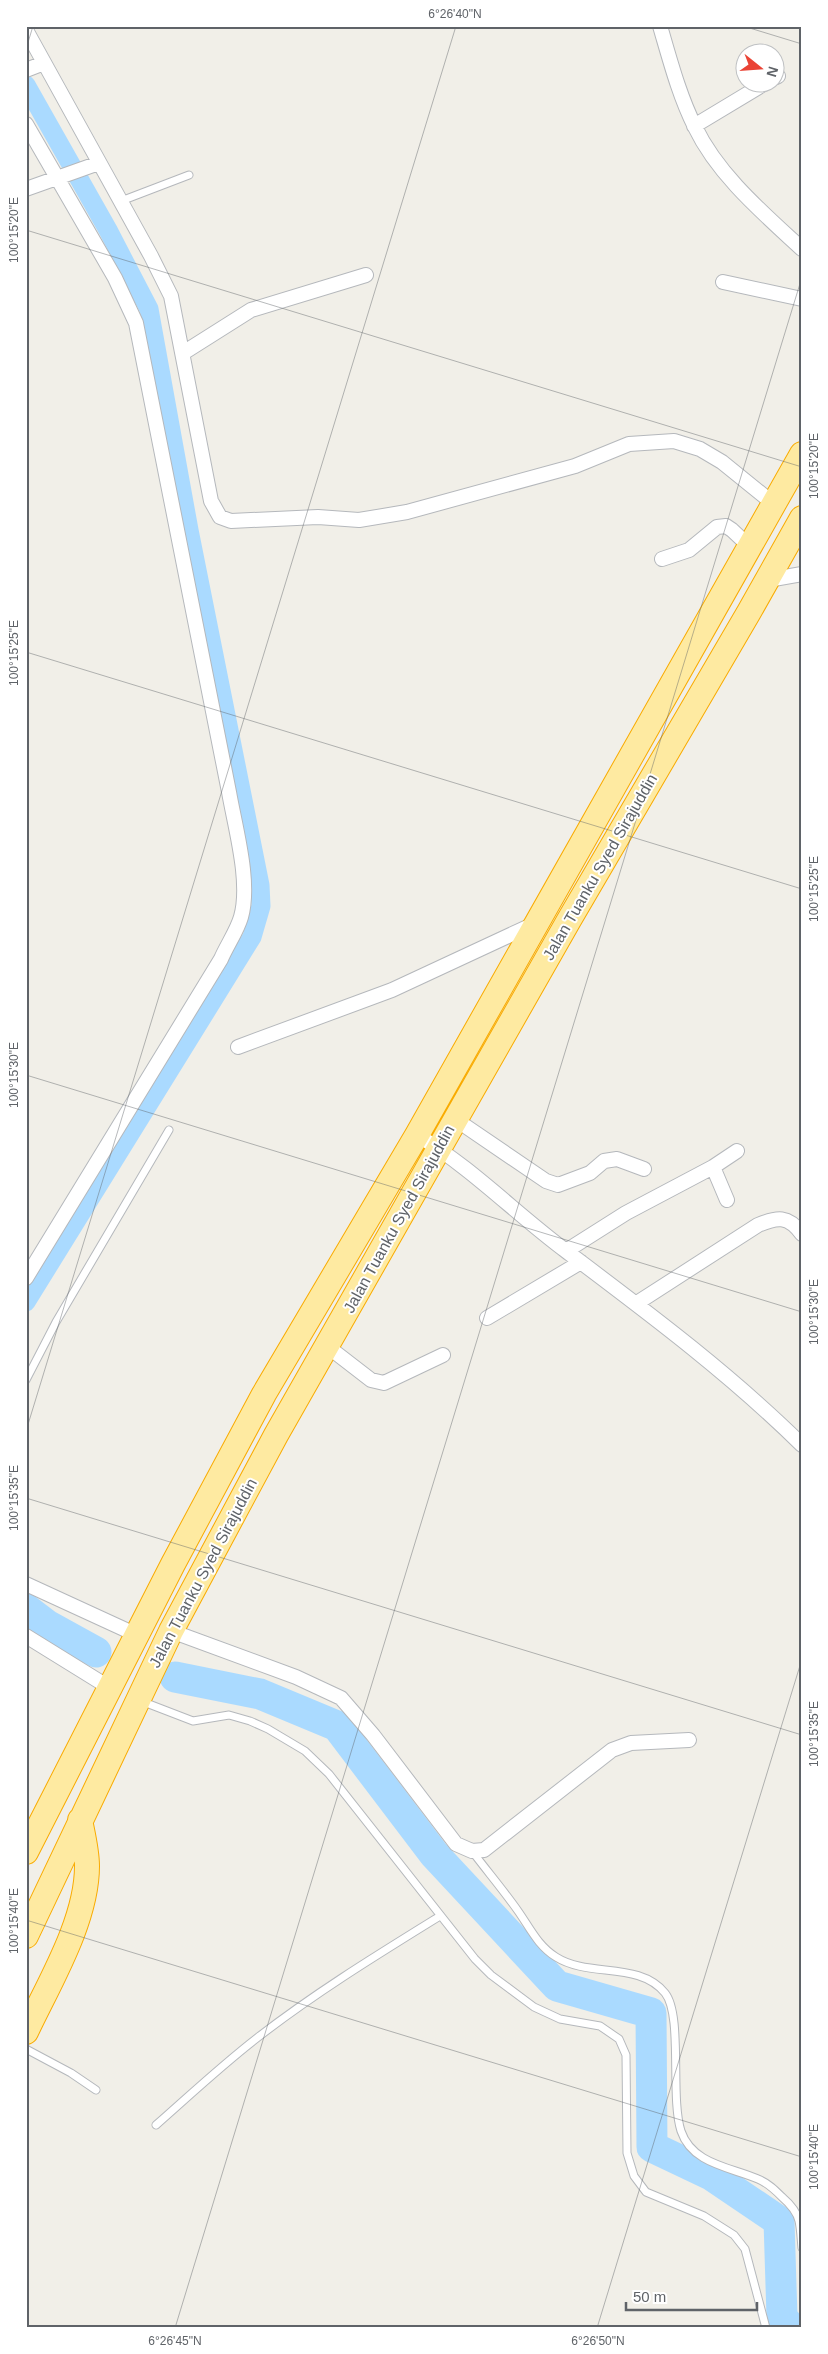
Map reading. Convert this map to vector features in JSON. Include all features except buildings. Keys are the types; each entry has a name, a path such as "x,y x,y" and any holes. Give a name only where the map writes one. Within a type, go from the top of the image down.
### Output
{"highway":[{"name":"Jalan Tuanku Syed Sirajuddin","path":"26,1852 137,1635 264,1394 417,1135 534,924 801,458"},
{"name":"Jalan Tuanku Syed Sirajuddin","path":"26,1936 171,1631 276,1435 574,911 768,580 802,518"},
{"path":"26,1831 51,1806"},
{"path":"26,2032 68,1942 84,1897 86,1873 80,1820"},
{"path":"38,1913 53,1900 59,1900 64,1903 68,1942"}],"street":[{"path":"660,26 675,76 694,126 708,149 729,176 765,215 802,250"},
{"path":"26,30 34,67 99,163 171,296 211,502 220,517 231,521 318,517 359,520 407,512 575,466 629,444 674,441 700,449 722,462 774,504"},
{"path":"694,126 750,92"},
{"path":"26,124 62,177 115,278 136,323 229,792 242,868 244,899 241,918 221,958 26,1278"},
{"path":"26,189 99,163"},
{"path":"183,353 251,310 366,275"},
{"path":"723,282 802,299"},
{"path":"662,559 689,550 717,527 726,526 750,547"},
{"path":"768,580 802,574"},
{"path":"238,1047 392,990 534,924"},
{"path":"455,1119 546,1181 558,1185 590,1173 604,1161 617,1159 644,1168"},
{"path":"417,1135 471,1171 566,1251 636,1302 739,1388 802,1445"},
{"path":"566,1251 626,1213 713,1167 736,1152"},
{"path":"713,1167 727,1200"},
{"path":"636,1302 766,1222 774,1219 785,1219 795,1224 802,1234"},
{"path":"487,1318 582,1262"},
{"path":"328,1346 371,1380 384,1383 443,1355"},
{"path":"26,1584 137,1635"},
{"path":"171,1631 296,1677 341,1698 373,1735 456,1844 472,1851 484,1850 612,1750 631,1743 689,1740"},
{"path":"26,1636 110,1688"}],"lane":[{"path":"121,201 190,175"},
{"path":"26,1380 56,1322 169,1130"},
{"path":"137,1700 194,1721 229,1715 268,1729 305,1751 329,1774 474,1959 498,1981 534,2007 560,2019 600,2026 619,2039 626,2055 627,2153 634,2176 646,2192 704,2216 734,2234 745,2249 766,2328"},
{"path":"472,1851 518,1911 538,1942 556,1957 575,1966 633,1974 650,1980 666,1994 674,2014 677,2108 681,2131 688,2147 700,2157 759,2179 770,2186 790,2204 799,2220 802,2248"},
{"path":"156,2125 255,2039 298,2007 337,1980 440,1916"},
{"path":"26,2049 71,2073 96,2090"}],"waterway":[{"path":"26,85 108,230 149,309 189,530 260,885 261,906 252,937 26,1302"},
{"path":"26,1609 47,1625 96,1652"},
{"path":"175,1677 260,1694 337,1726 434,1854 557,1986 651,2013 652,2147 711,2175 779,2221 782,2317 791,2328"}]}
